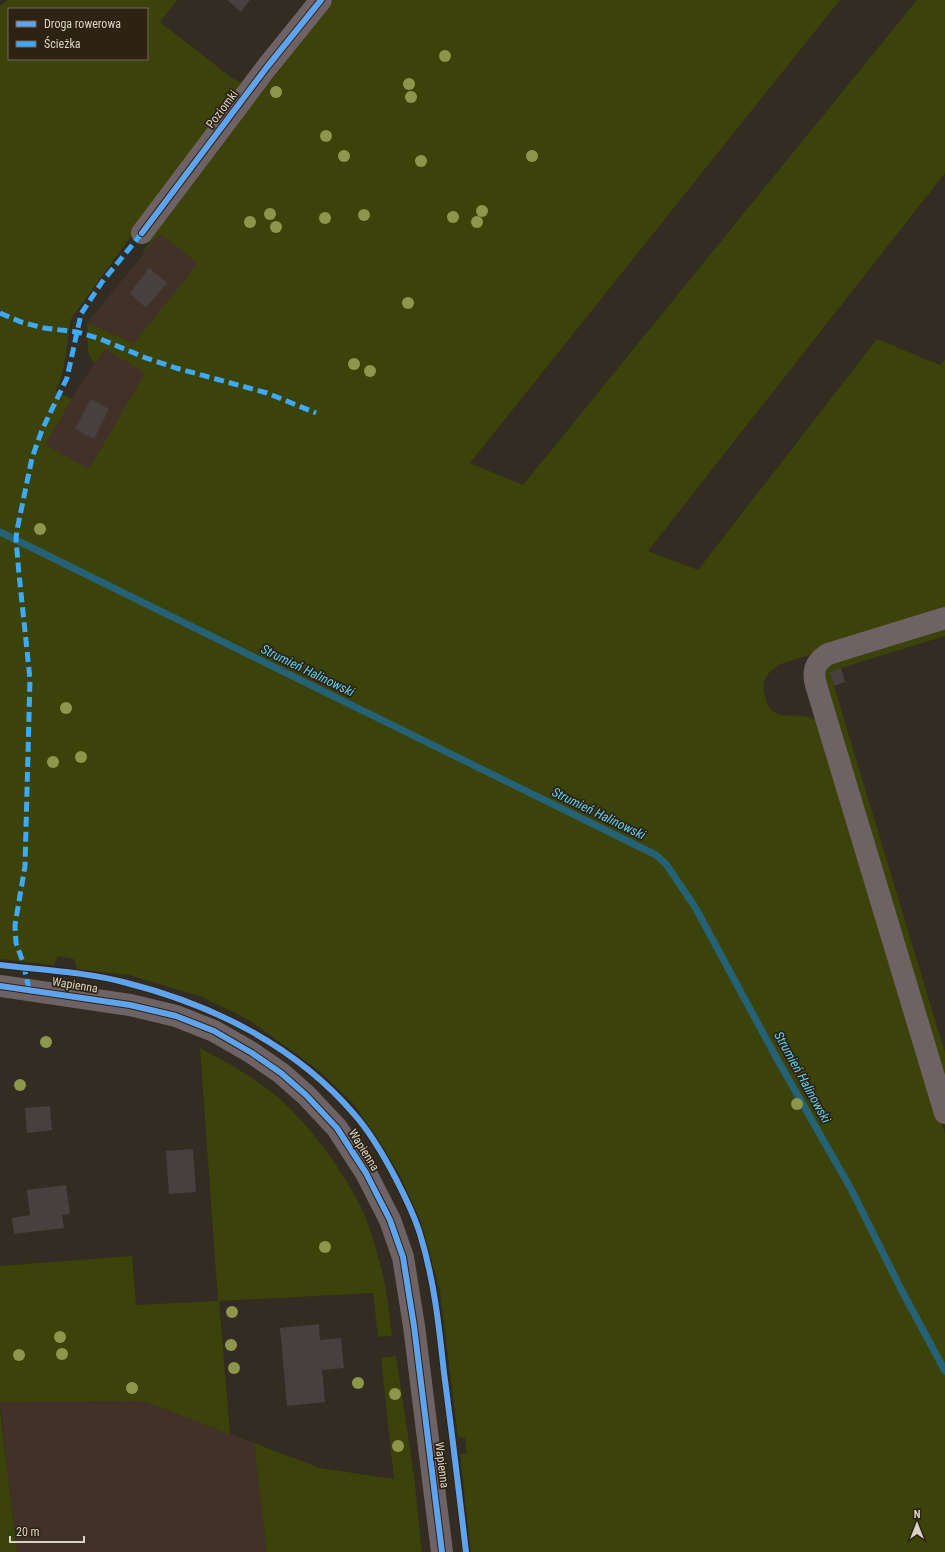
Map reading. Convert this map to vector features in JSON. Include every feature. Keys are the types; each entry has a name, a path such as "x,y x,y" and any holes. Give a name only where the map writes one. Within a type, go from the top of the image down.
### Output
{"street":[{"name":"Poziomki","path":"142,233 267,67 321,0"},
{"path":"945,618 828,654 821,658 813,671 945,1113"},
{"name":"Wapienna","path":"0,986 130,1005 176,1016 214,1032 252,1053 281,1073 306,1095 337,1128 366,1173 390,1220 403,1257 414,1326 442,1552"}],"shaded area":[{"path":"160,234 198,263 134,343 87,323"},
{"path":"105,349 146,373 89,470 44,445 83,380"},
{"path":"143,1401 254,1443 267,1552 17,1552 0,1402"}],"green space":[{"path":"8,0 177,0 160,22 232,78 242,83 71,319 64,364 56,391 72,399 45,445 89,469 145,373 105,349 94,364 88,352 87,323 134,343 198,263 160,234 141,257 161,222 333,0 840,0 470,463 523,485 917,0 945,0 945,173 648,551 698,570 877,339 940,365 945,359 945,612 781,664 773,669 764,681 764,690 767,702 772,710 778,714 802,716 819,722 945,1134 945,1552 471,1552 460,1454 467,1454 465,1438 458,1437 440,1291 420,1220 399,1174 375,1135 352,1102 318,1070 249,1020 202,997 129,975 77,969 74,959 58,956 54,965 0,959 0,6"},
{"path":"945,626 945,636 841,668 831,676 945,1053 945,1092 821,681 826,665"},
{"path":"200,1048 252,1078 272,1092 306,1126 330,1156 351,1189 371,1231 388,1300 392,1336 378,1337 373,1293 219,1301 230,1434 143,1401 0,1402 0,1266 132,1256 136,1305 218,1301"},
{"path":"396,1356 414,1476 422,1552 267,1552 254,1443 320,1468 394,1479 381,1358"},
{"path":"0,1408 17,1552 0,1552"}],"building":[{"path":"227,0 250,0 241,12"},
{"path":"149,268 167,283 146,308 130,293"},
{"path":"91,399 109,409 94,439 75,429"},
{"path":"841,668 845,682 834,686 830,672"},
{"path":"50,1106 52,1130 27,1133 25,1108"},
{"path":"193,1149 196,1192 169,1194 166,1151"},
{"path":"66,1185 70,1214 62,1215 64,1228 14,1234 12,1218 30,1215 27,1190"},
{"path":"319,1324 320,1340 341,1338 344,1368 322,1370 325,1402 287,1406 280,1328"}],"waterway":[{"name":"Strumień Halinowski","path":"0,532 656,855 666,864 695,907 776,1057 851,1189 901,1289 945,1371"}],"marked path":[{"path":"29,989 23,962 16,943 15,925 25,866 30,679 19,574 16,539 17,530 32,458 42,430 67,378 81,314 102,282 142,233"},
{"path":"0,313 21,322 44,328 77,332 98,338 146,358 176,368 267,393 316,413"}],"cycle path":[{"path":"142,233 267,67 321,0"},
{"path":"0,965 112,979 159,992 191,1003 251,1031 279,1048 306,1068 331,1090 360,1121 382,1153 403,1192 415,1220 425,1251 438,1320 466,1552"},
{"path":"0,986 130,1005 176,1016 214,1031 252,1053 281,1073 306,1095 337,1128 366,1173 390,1220 403,1257 414,1326 442,1552"}]}
